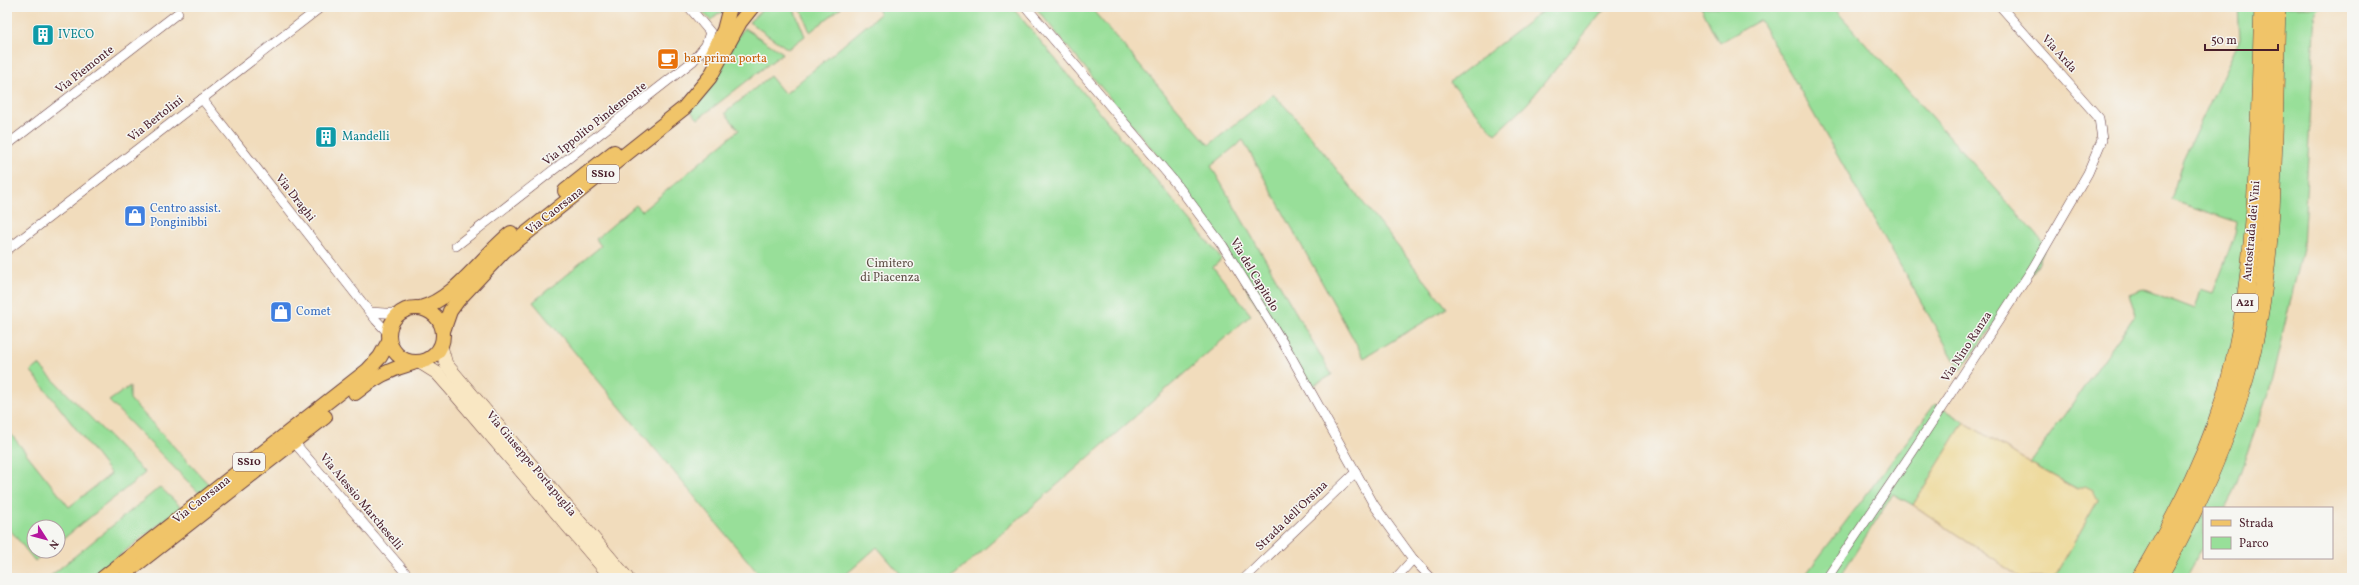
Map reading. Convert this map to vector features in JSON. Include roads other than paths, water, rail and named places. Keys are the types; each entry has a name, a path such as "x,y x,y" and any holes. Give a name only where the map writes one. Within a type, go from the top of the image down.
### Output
{"highway":[{"name":"Autostrada dei Vini","path":"2140,578 2189,488 2209,442 2231,376 2250,267 2256,188 2263,7"},
{"name":"Autostrada dei Vini","path":"2158,578 2204,491 2229,429 2245,378 2256,325 2270,221 2277,7"}],"main road":[{"name":"Via Caorsana","path":"420,308 430,306 445,296 497,244 678,101 701,74 718,44 730,7"},
{"name":"Via Caorsana","path":"443,331 450,311 458,300 504,251 684,108 710,77 740,22 752,7"},
{"name":"SS10","path":"389,337 390,326 399,314 413,308 420,308"},
{"path":"420,308 436,316 443,331"},
{"name":"SS10","path":"417,363 436,354 442,346 443,331"},
{"name":"Via Caorsana","path":"103,578 356,380 376,361 389,337"},
{"path":"389,337 398,356 417,363"},
{"name":"Via Giuseppe Portapuglia","path":"442,346 446,364 627,578"},
{"name":"Via Caorsana","path":"119,578 374,378 393,368 417,363"},
{"name":"Via Giuseppe Portapuglia","path":"417,363 437,373 612,578"}],"street":[{"name":"Via Bertolini","path":"7,250 321,7"},
{"name":"Via Ippolito Pindemonte","path":"456,246 693,61 706,45 710,32 689,7"},
{"name":"Via del Capitolo","path":"1026,7 1178,186 1224,246 1288,351 1374,505 1413,559 1431,578"},
{"name":"Via Arda","path":"2001,7 2099,118"},
{"name":"Via Piemonte","path":"7,145 178,13"},
{"name":"Via Draghi","path":"202,99 389,337"},
{"name":"Via Nino Ranza","path":"1827,578 1911,454 2033,268 2088,173 2102,140 2099,118"},
{"path":"370,312 399,314"},
{"name":"Via Alessio Marcheselli","path":"294,441 410,578"},
{"name":"Strada dell'Orsina","path":"1246,578 1356,472"},
{"path":"1396,578 1413,559"}],"place":[{"name":"IVECO","path":"43,35"},
{"name":"bar prima porta","path":"668,59"},
{"name":"Mandelli","path":"326,137"},
{"name":"Centro assist. Ponginibbi","path":"135,216"},
{"name":"Comet","path":"281,312"}],"park label":[{"name":"Cimitero di Piacenza","path":"890,271"}]}
